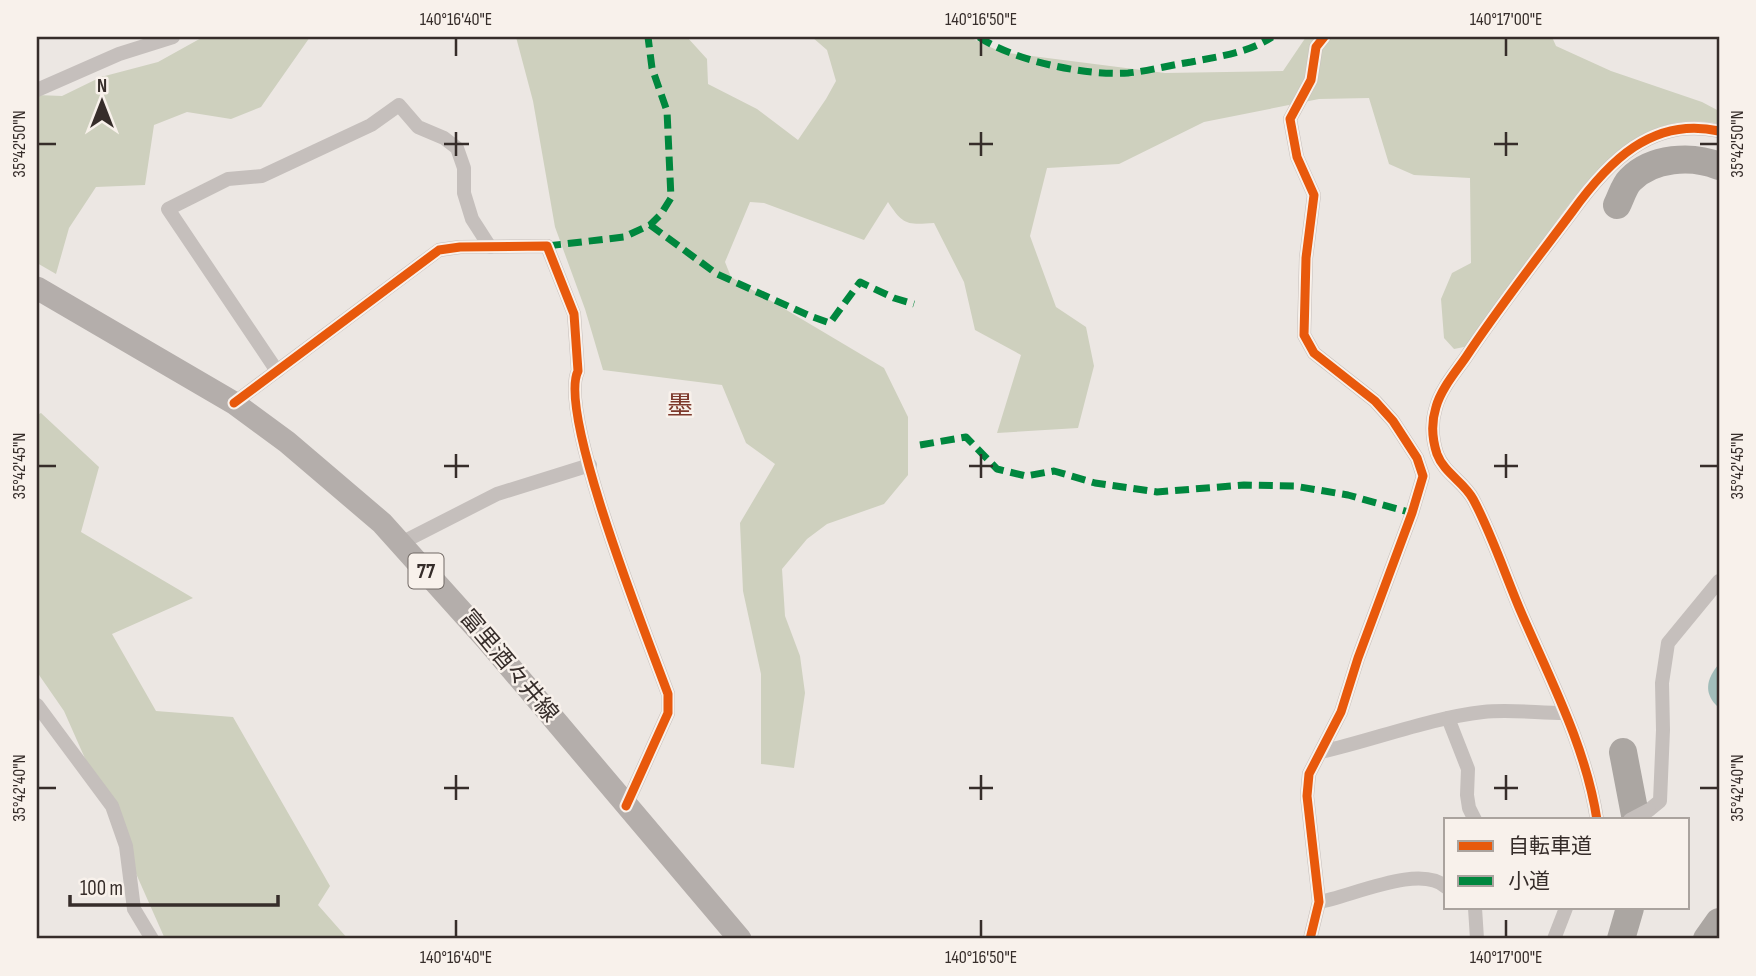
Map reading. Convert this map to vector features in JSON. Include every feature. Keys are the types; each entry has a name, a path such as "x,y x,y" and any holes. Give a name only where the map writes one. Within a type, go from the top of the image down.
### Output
{"highway":[{"path":"1617,205 1629,181 1651,167 1683,158 1719,166"},
{"path":"1623,752 1642,815"},
{"path":"1621,939 1630,909"},
{"path":"1707,939 1719,922"}],"main road":[{"name":"富里酒々井線","path":"37,288 234,403 287,442 382,523 487,640 740,939"}],"street":[{"path":"37,90 119,54 173,37"},
{"path":"1310,939 1319,902 1307,796 1309,774 1341,712 1423,476 1417,458 1393,421 1375,401 1314,353 1304,335 1306,257 1314,213 1314,195 1297,157 1290,119 1311,80 1316,47 1324,37"},
{"path":"277,371 168,209 228,179 262,176 371,125 399,105 418,127 444,138 457,148 464,168 464,193 472,219 490,247"},
{"path":"1597,818 1588,774 1564,713 1472,498 1438,457 1433,420 1439,398 1474,344 1594,181 1631,148 1651,135 1679,129 1707,128 1719,131"},
{"path":"234,403 439,250 547,246 574,314 577,404 590,465 620,567 668,694 668,713 626,806"},
{"path":"401,543 497,494 590,465"},
{"path":"1423,476 1449,473"},
{"path":"1642,815 1660,801 1662,683 1668,643 1719,581"},
{"path":"37,705 112,806 126,846 134,909 152,939"},
{"path":"1321,752 1448,718 1485,712 1564,713"},
{"path":"1448,718 1468,769 1467,795 1474,818"},
{"path":"1319,902 1336,900 1380,883 1436,880 1444,886"},
{"path":"1554,939 1566,909"},
{"path":"1472,910 1477,939"}],"green space":[{"path":"203,37 310,37 261,107 231,119 187,112 154,125 145,185 96,187 69,228 56,274 37,263 37,95 62,96 101,77 158,62"},
{"path":"516,37 687,37 707,59 708,84 757,109 798,140 836,81 827,50 812,37 969,37 1001,52 1165,73 1283,71 1306,37 1552,37 1556,46 1611,71 1702,102 1719,111 1719,124 1688,121 1660,127 1635,139 1612,157 1571,201 1469,346 1454,349 1444,338 1441,299 1452,273 1471,263 1470,178 1414,175 1389,164 1369,98 1319,99 1204,122 1119,164 1047,168 1030,236 1056,307 1086,327 1094,366 1078,428 997,433 1021,355 975,330 964,282 934,223 906,222 888,202 864,240 764,203 750,202 725,262 731,277 884,368 908,417 908,475 884,504 827,524 807,539 782,569 785,616 800,656 805,693 794,768 761,764 761,674 743,591 740,523 775,464 746,443 722,385 603,370 585,309 555,227 533,101"},
{"path":"41,413 99,467 81,532 193,598 112,634 156,711 233,717 330,886 318,905 348,939 165,939 64,711 37,672 37,415"}],"water":[{"path":"1719,664 1719,708 1710,697 1708,686 1711,675"}],"marked path":[{"path":"547,246 624,237 650,225 671,198 667,111 652,68 648,37"},
{"path":"979,37 1030,60 1072,69 1111,73 1144,71 1223,56 1253,47 1272,37"},
{"path":"650,225 717,274 830,323 860,282 914,304"},
{"path":"920,445 966,437 997,469 1026,476 1054,471 1095,483 1157,492 1244,485 1294,486 1348,495 1412,513"}],"cycle path":[{"path":"1310,939 1319,902 1307,796 1309,774 1341,712 1423,476 1417,458 1393,421 1375,401 1314,353 1304,335 1306,258 1314,195 1297,157 1290,119 1311,80 1316,47 1324,37"},
{"path":"1597,818 1576,740 1486,526 1469,493 1444,467 1437,454 1433,431 1434,413 1445,387 1491,320 1586,194 1617,160 1634,147 1673,130 1695,128 1719,131"},
{"path":"234,403 439,250 460,247 547,246 574,314 578,371 575,395 592,478 668,694 668,713 626,806"}],"district":[{"name":"墨","path":"680,406"}]}
